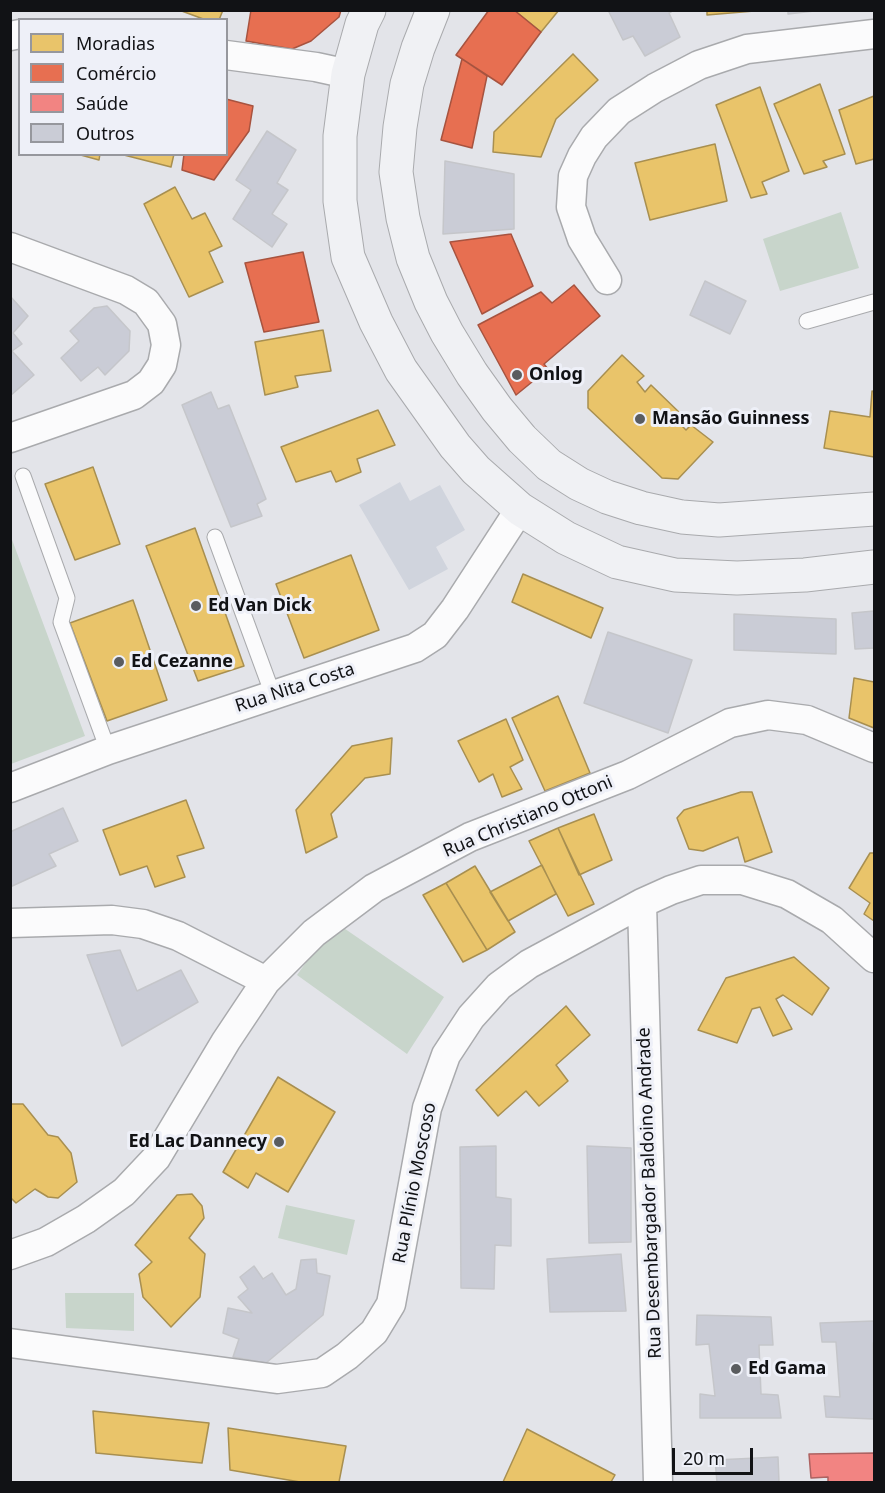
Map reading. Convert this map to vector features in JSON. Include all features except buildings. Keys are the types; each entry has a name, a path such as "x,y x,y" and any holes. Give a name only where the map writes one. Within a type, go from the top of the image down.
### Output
{"main road":[{"path":"369,10 362,24 348,74 340,136 340,201 348,257 376,322 407,379 454,446 476,470 520,509 566,538 617,562 675,575 736,578 804,575 874,567"},
{"path":"433,10 407,84 400,127 396,172 403,218 413,258 447,333 484,392 522,439 549,465 579,484 607,497 641,508 682,517 719,520 874,509"}],"street":[{"path":"607,279 582,239 571,207 573,176 594,137 620,111 655,88 699,65 747,49 874,34"},
{"path":"228,55 316,67 348,74"},
{"path":"10,247 126,290 146,302 162,324 166,345 162,365 150,382 134,395 10,438"},
{"name":"Rua Nita Costa","path":"10,788 108,750 416,648 435,634 455,609 520,509"},
{"name":"Rua Christiano Ottoni","path":"10,1255 46,1242 86,1219 124,1192 156,1158 226,1041 266,981 314,933 374,888 470,837 628,775 730,723 768,716 807,720 874,748"},
{"name":"Rua Plínio Moscoso","path":"10,1343 277,1379 322,1373 339,1362 374,1332 391,1304 427,1108 446,1055 471,1017 499,986 529,964 642,903 701,880 742,880 787,894 832,920 874,958"},
{"name":"Rua Desembargador Baldoino Andrade","path":"642,903 658,1482"},
{"path":"10,923 112,920 143,924 178,936 266,981"}],"lane":[{"path":"807,321 874,302"},
{"path":"23,476 67,598 61,622 108,750"},
{"path":"215,537 273,695"}],"shaded area":[{"path":"841,212 859,268 780,291 763,239"},
{"path":"400,482 410,501 440,485 465,530 436,547 448,569 409,590 359,505"},
{"path":"11,537 85,736 10,764"},
{"path":"335,922 444,997 407,1054 297,975"},
{"path":"286,1205 355,1220 347,1255 278,1238"},
{"path":"65,1293 134,1293 134,1331 66,1328"}],"place":[{"name":"Onlog","path":"517,375"},
{"name":"Mansão Guinness","path":"640,419"},
{"name":"Ed Van Dick","path":"196,606"},
{"name":"Ed Cezanne","path":"119,662"},
{"name":"Ed Lac Dannecy","path":"279,1142"},
{"name":"Ed Gama","path":"736,1369"}]}
